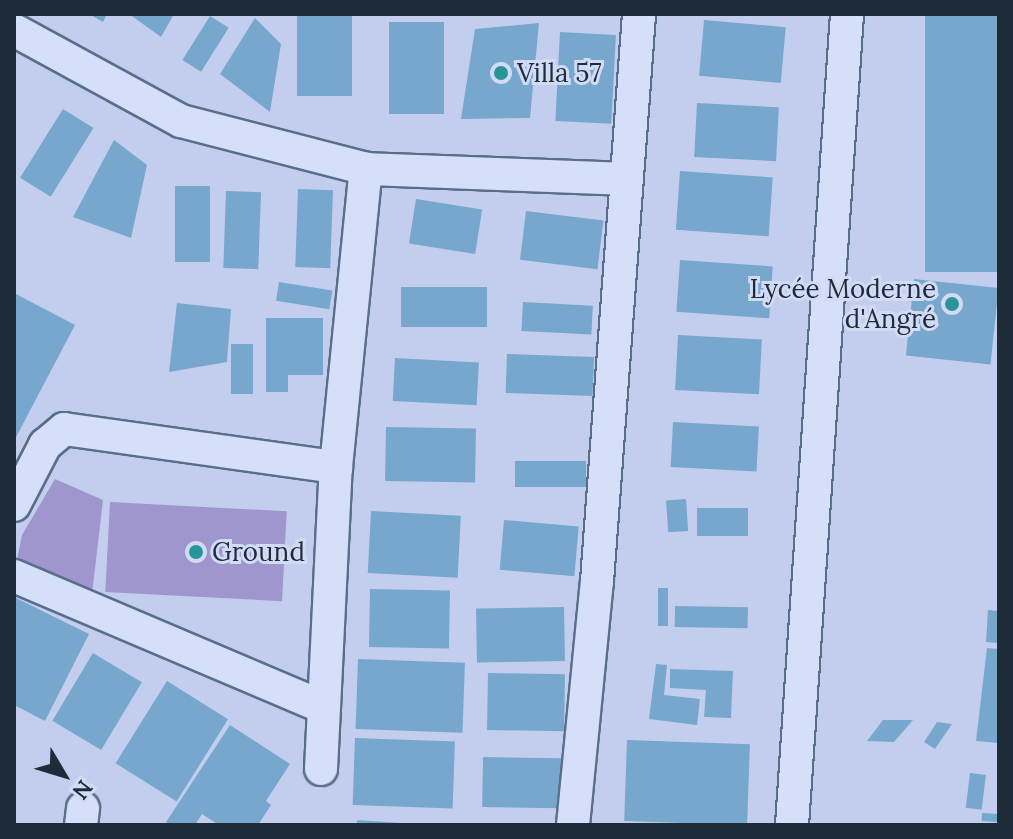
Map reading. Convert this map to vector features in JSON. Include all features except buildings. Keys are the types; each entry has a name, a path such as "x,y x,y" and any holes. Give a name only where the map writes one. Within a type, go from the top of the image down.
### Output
{"street":[{"path":"573,825 597,581 639,14"},
{"path":"792,825 847,14"},
{"path":"14,30 181,121 366,169 625,179"},
{"path":"321,769 336,467 366,169"},
{"path":"14,505 45,445 64,429 336,467"},
{"path":"14,576 323,707"}],"shaded area":[{"path":"55,479 103,500 92,594 17,560 22,535"},
{"name":"Ground","path":"110,502 287,511 282,601 105,592"}],"place":[{"name":"Villa 57","path":"501,73"},
{"name":"Lycée Moderne d'Angré","path":"952,304"},
{"name":"Ground","path":"196,552"}]}
